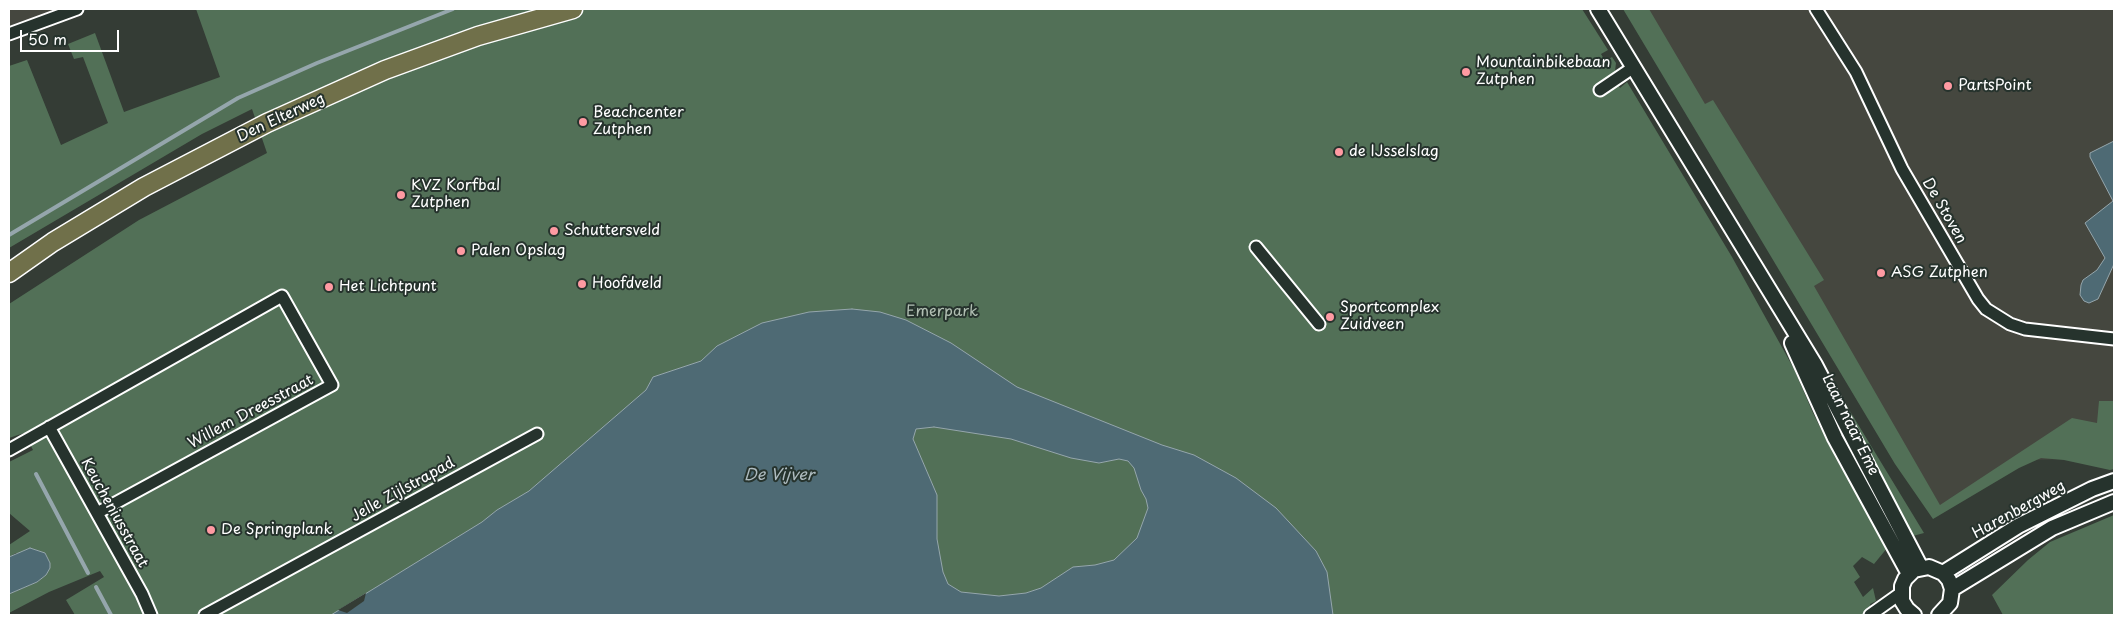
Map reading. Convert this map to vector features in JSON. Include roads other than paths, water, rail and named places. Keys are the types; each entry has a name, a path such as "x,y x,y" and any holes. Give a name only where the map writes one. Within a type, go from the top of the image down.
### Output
{"main road":[{"name":"Den Elterweg","path":"9,273 53,242 144,188 267,123 385,70 478,36 573,9"}],"street":[{"path":"9,34 77,9"},
{"name":"Laan naar Eme","path":"1587,9 1630,70 1708,190 1815,365 1915,571"},
{"name":"Laan naar Eme","path":"1598,9 1630,70"},
{"name":"De Stoven","path":"1816,9 1856,72 1902,169 1978,299 1986,309 2010,324 2025,329 2114,339"},
{"path":"1600,90 1630,70"},
{"path":"1256,247 1319,324"},
{"name":"Willem Dreesstraat","path":"9,450 282,296 332,385 97,513"},
{"name":"Keucheniusstraat","path":"49,427 142,594 151,615"},
{"name":"Jelle Zijlstrapad","path":"205,615 537,434"},
{"name":"Harenbergweg","path":"1943,573 2018,526 2092,489 2114,481"},
{"path":"1952,589 2052,528 2114,502"},
{"path":"1913,615 1902,601 1902,586 1915,571 1929,567 1943,573 1949,580 1952,589 1950,603 1941,615"},
{"path":"1870,615 1901,592"}],"water":[{"path":"2114,141 2114,264 2098,299 2089,303 2084,301 2080,295 2081,285 2083,280 2097,270 2105,258 2085,223 2113,201 2090,157 2090,153"},
{"name":"De Vijver","path":"852,309 880,312 906,320 951,343 1017,387 1162,445 1194,455 1236,478 1276,508 1316,551 1327,572 1333,615 331,615 529,491 646,390 653,377 701,361 717,346 762,323 809,312","holes":["934,427 1011,439 1071,458 1099,463 1119,459 1128,461 1134,468 1148,508 1137,538 1114,560 1095,565 1073,567 1041,588 1026,593 999,596 961,592 948,584 943,572 937,539 937,495 913,439 916,429"]},
{"path":"30,548 45,553 50,563 50,568 46,575 37,582 9,594 9,557"}],"waterway":[{"path":"9,235 238,98 317,63 453,9"},
{"path":"36,474 88,573"},
{"path":"96,587 111,615"}],"place":[{"name":"Mountainbikebaan Zutphen","path":"1466,72"},
{"name":"PartsPoint","path":"1948,86"},
{"name":"Beachcenter Zutphen","path":"583,122"},
{"name":"de IJsselslag","path":"1339,152"},
{"name":"KVZ Korfbal Zutphen","path":"401,195"},
{"name":"Schuttersveld","path":"554,231"},
{"name":"Palen Opslag","path":"461,251"},
{"name":"ASG Zutphen","path":"1881,273"},
{"name":"Hoofdveld","path":"582,284"},
{"name":"Het Lichtpunt","path":"329,287"},
{"name":"Sportcomplex Zuidveen","path":"1330,317"},
{"name":"De Springplank","path":"211,530"}],"park label":[{"name":"Emerpark","path":"942,312"}]}
